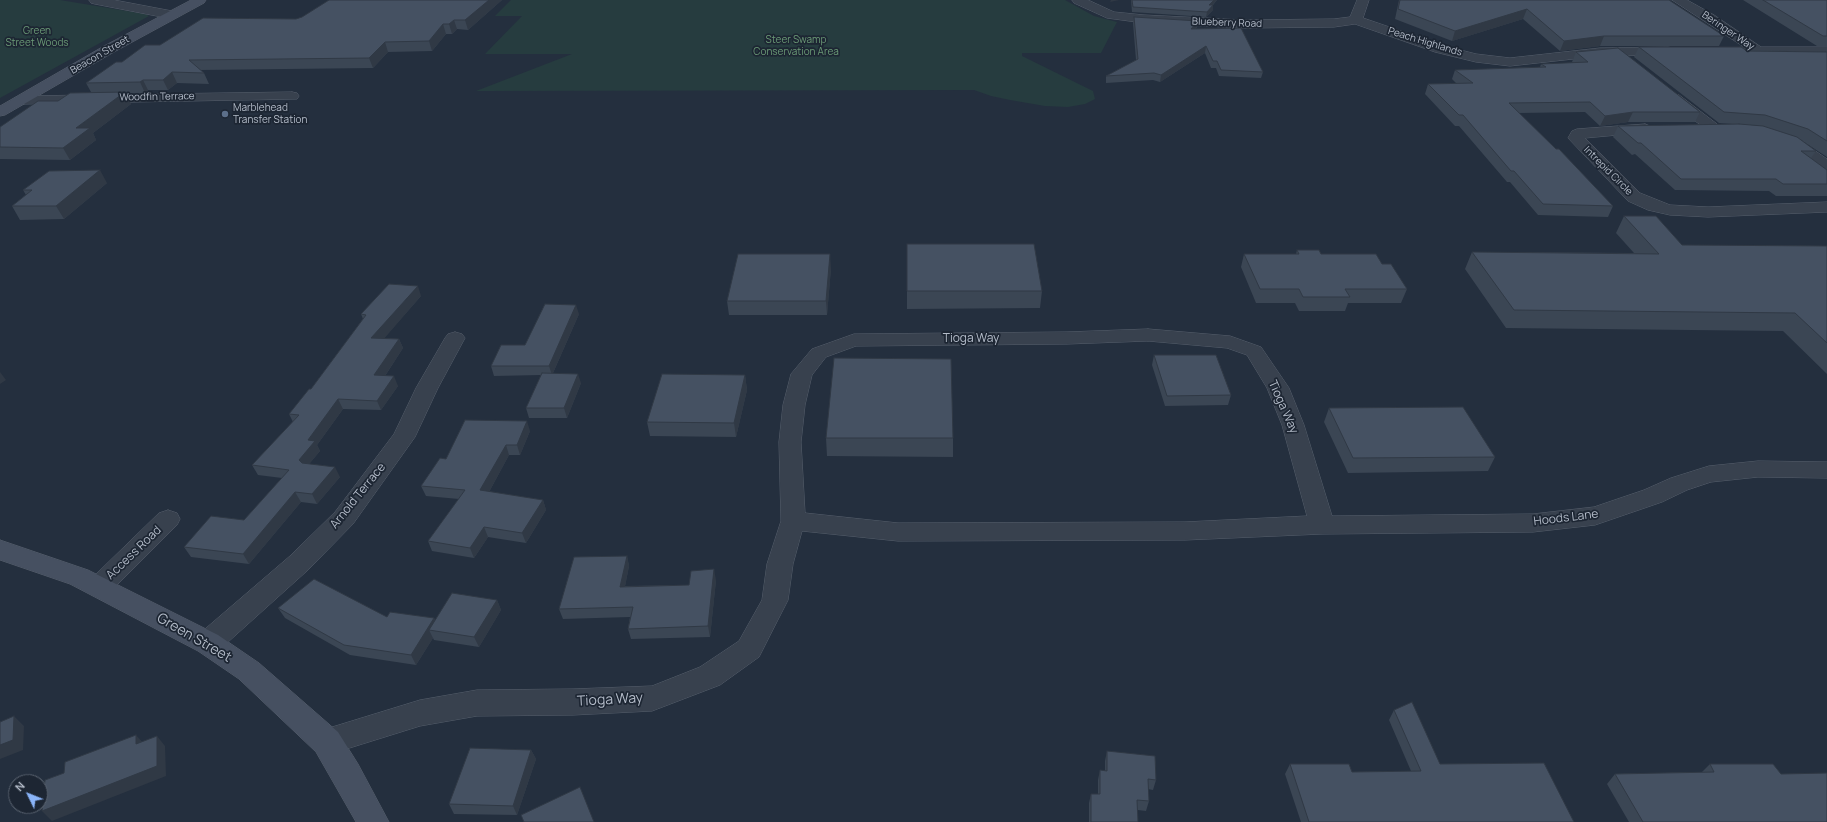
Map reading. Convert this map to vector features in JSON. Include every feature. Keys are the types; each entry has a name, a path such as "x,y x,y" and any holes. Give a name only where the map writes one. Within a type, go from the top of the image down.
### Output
{"street":[{"path":"95,0 172,15"},
{"name":"Beacon Street","path":"0,112 109,49 200,0"},
{"name":"Blueberry Road","path":"1078,0 1111,15 1144,19 1245,24 1334,23 1356,20"},
{"path":"1356,20 1363,0"},
{"name":"Beringer Way","path":"1678,0 1710,18 1758,51"},
{"name":"Peach Highlands","path":"1356,20 1440,49 1476,58 1510,62 1558,56 1618,52 1683,51"},
{"path":"1728,51 1827,51"},
{"path":"1618,52 1635,66"},
{"path":"1664,90 1719,128 1689,128"},
{"name":"Woodfin Terrace","path":"23,100 292,96"},
{"name":"Intrepid Circle","path":"1659,128 1628,129 1577,134 1576,138 1634,197 1654,206 1670,210 1708,212 1827,207"},
{"path":"1772,136 1796,144 1827,166"},
{"name":"Tioga Way","path":"327,742 420,713 477,703 573,702 652,698 710,676 749,649 775,600 780,564 793,521 790,442 794,405 802,374 819,353 854,340 1067,338 1148,335 1230,342 1254,351 1278,388 1293,425 1322,525"},
{"name":"Arnold Terrace","path":"208,643 299,563 344,518 404,437 427,388 455,338"},
{"name":"Hoods Lane","path":"1322,525 1534,523 1595,516 1647,499 1679,484 1709,474 1758,470 1827,470"},
{"name":"Access Road","path":"99,586 168,519"},
{"path":"793,521 898,532 1185,531 1322,525"},
{"name":"Green Street","path":"0,550 79,576 208,643 249,671 327,742 347,774 373,822"}],"green space":[{"name":"Green Street Woods","path":"0,0 60,0 145,14 149,16 0,98"},
{"name":"Steer Swamp Conservation Area","path":"511,0 1065,0 1094,16 1117,22 1101,53 1022,53 1022,56 1093,91 1095,99 1085,104 1068,107 1045,106 1010,100 991,96 974,90 476,91 572,54 485,54 522,16 495,16"}],"building":[{"path":"329,0 489,0 465,20 454,20 449,24 443,24 429,41 385,42 369,58 189,60 204,73 172,72 163,80 86,83 116,62 122,62 145,45 160,45 203,18 296,19 302,17"},
{"path":"1132,0 1214,0 1209,5 1213,5 1207,12 1133,7"},
{"path":"1400,0 1669,0 1724,36 1604,36 1564,41 1527,9 1455,31 1398,9"},
{"path":"1763,0 1827,0 1827,36 1823,36"},
{"path":"1134,17 1198,21 1191,29 1241,28 1263,72 1221,70 1217,61 1213,61 1206,46 1161,75 1154,73 1106,76 1138,59"},
{"path":"1639,47 1741,47 1747,51 1827,52 1827,141 1808,129 1765,115 1724,112"},
{"path":"1618,48 1700,112 1633,112 1605,116 1590,102 1509,103 1556,149 1559,149 1613,206 1543,204 1514,171 1511,171 1463,115 1459,115 1428,84 1473,83 1455,70 1546,67 1541,64 1588,62 1576,52"},
{"path":"125,92 76,128 90,128 63,148 0,147 0,127 38,101 58,101 70,93"},
{"path":"1739,124 1763,126 1797,137 1816,151 1801,151 1827,170 1827,184 1783,184 1776,179 1681,179 1641,143 1638,143 1618,126"},
{"path":"100,170 56,206 12,206 32,190 23,190 49,171"},
{"path":"1624,216 1656,216 1682,245 1827,246 1827,343 1795,313 1514,310 1472,252 1659,254"},
{"path":"907,244 1034,244 1042,291 907,291"},
{"path":"1297,250 1319,250 1321,254 1376,254 1382,264 1391,264 1407,289 1345,289 1350,297 1303,297 1299,289 1260,289 1244,254 1299,254"},
{"path":"738,254 830,254 826,301 727,301"},
{"path":"389,284 418,286 371,338 399,339 374,375 394,376 377,401 338,399 308,440 315,441 299,460 302,463 335,467 312,494 295,492 243,554 184,547 211,516 244,520 289,470 252,465 299,415 289,414 309,389 311,389 366,315 361,314"},
{"path":"545,304 576,305 549,366 491,366 501,345 525,345"},
{"path":"1154,355 1216,355 1231,395 1167,396"},
{"path":"834,358 951,359 953,438 826,438"},
{"path":"542,373 578,374 564,408 526,408"},
{"path":"662,374 745,375 734,423 647,422"},
{"path":"1463,407 1495,457 1353,458 1329,408"},
{"path":"465,420 527,421 517,445 506,445 480,490 543,500 522,533 484,527 470,548 428,541 465,490 421,486 440,458 446,459"},
{"path":"627,556 620,587 689,585 691,571 714,569 708,626 628,629 633,607 559,609 574,557"},
{"path":"314,579 387,617 390,612 434,618 411,655 344,645 278,608"},
{"path":"452,593 497,600 474,637 429,630"},
{"path":"1412,702 1440,764 1544,763 1574,822 1309,822 1290,764 1349,764 1352,772 1421,771 1394,710"},
{"path":"14,716 13,740 0,745 0,722"},
{"path":"136,735 136,744 157,736 157,766 48,809 48,779 64,773 65,762"},
{"path":"470,748 531,750 513,806 449,804"},
{"path":"1107,751 1155,756 1156,780 1148,779 1149,801 1137,800 1138,822 1091,822 1091,794 1100,794 1100,770 1107,771"},
{"path":"1710,764 1773,764 1781,774 1827,773 1827,822 1643,822 1615,774 1714,772"},
{"path":"580,787 594,822 524,822 521,815"}],"place":[{"name":"Marblehead Transfer Station","path":"225,114"}]}
